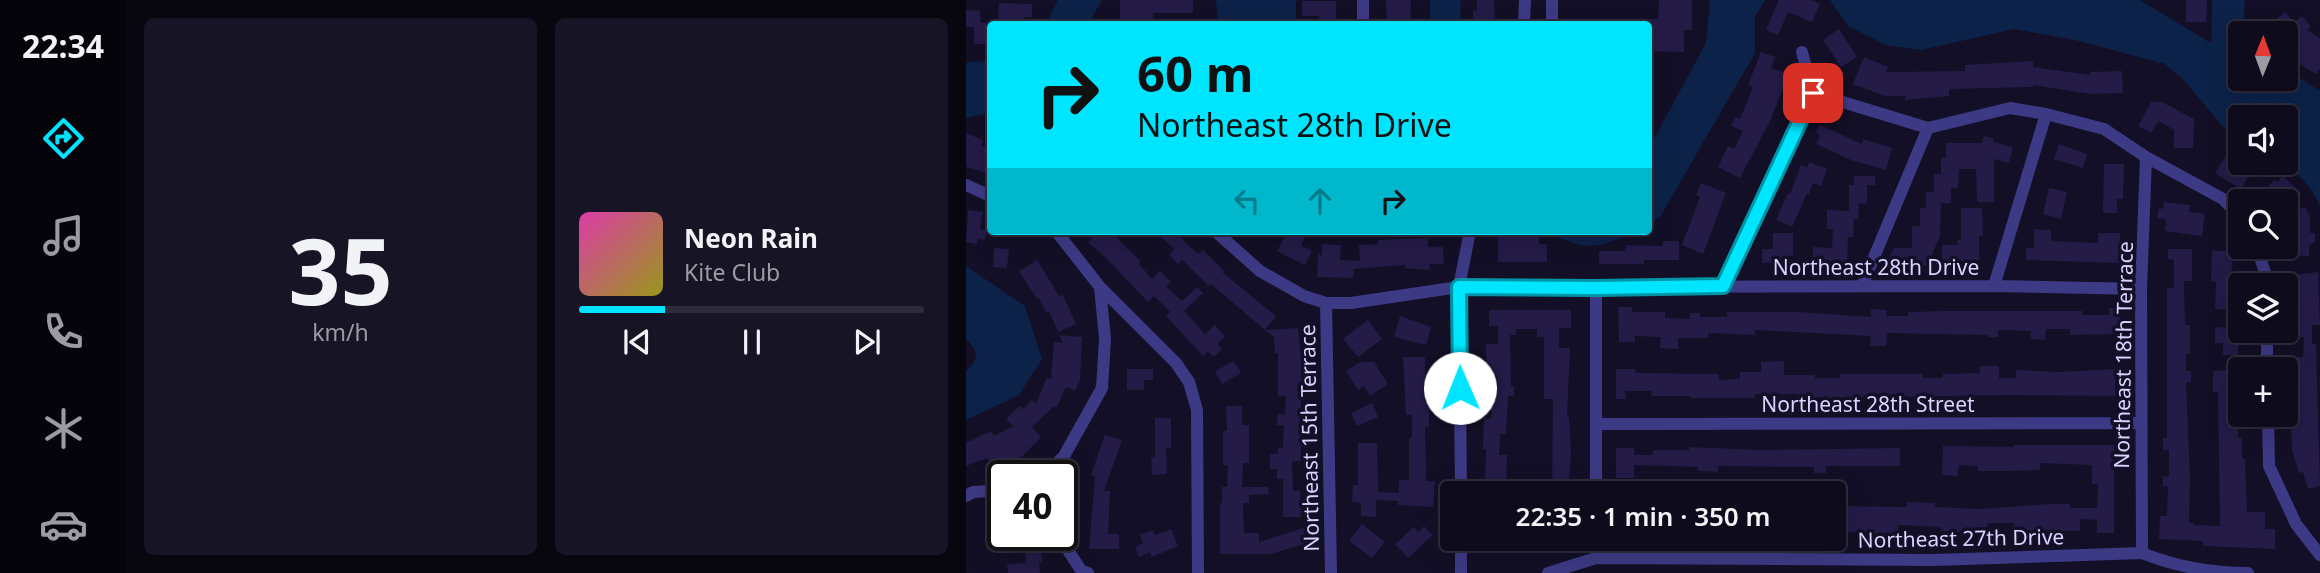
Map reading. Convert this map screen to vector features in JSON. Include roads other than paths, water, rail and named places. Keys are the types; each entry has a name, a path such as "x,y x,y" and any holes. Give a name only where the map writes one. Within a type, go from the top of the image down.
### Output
{"street":[{"path":"1363,0 1363,21"},
{"path":"1524,21 1525,0"},
{"path":"1552,0 1552,21"},
{"path":"1723,286 1813,93 1802,52"},
{"path":"1813,93 1928,128 2010,108 2104,129 2146,157 2228,204"},
{"path":"1994,286 2046,114"},
{"path":"1862,286 1928,128"},
{"name":"Northeast 18th Terrace","path":"2142,553 2141,289 2146,157"},
{"path":"966,185 987,195"},
{"path":"1059,235 1100,287 1176,363 1189,382 1197,410 1198,573"},
{"name":"Northeast 28th Drive","path":"1220,235 1259,271 1304,296 1326,303 1351,303 1459,287 1994,286 2141,289"},
{"path":"1461,481 1459,287 1469,235"},
{"path":"1061,460 1102,388 1105,339 1100,287"},
{"path":"1596,288 1596,481"},
{"name":"Northeast 15th Terrace","path":"1326,303 1331,573"},
{"name":"Northeast 28th Street","path":"1596,424 2140,423"},
{"path":"2268,427 2269,466 2296,524 2320,555"},
{"path":"1065,456 1069,552 1081,570 1088,573"},
{"path":"966,496 973,492 987,492"},
{"path":"1461,551 1461,573"},
{"path":"1596,551 1596,558"},
{"name":"Northeast 27th Drive","path":"1548,573 1596,558 1933,567 2142,553 2169,564 2197,570 2248,573"}],"water":[{"path":"1058,0 1102,0 1090,21 1048,21"},
{"path":"1216,0 1296,0 1296,21 1218,21"},
{"path":"1430,0 1461,0 1460,21 1430,21"},
{"path":"1710,0 1765,0 1755,17 1755,53 1660,217 1652,222 1652,142 1706,43"},
{"path":"1830,0 2140,0 2211,43 2212,0 2245,0 2244,21 2228,21 2228,91 2298,91 2298,77 2320,91 2320,207 2298,175 2298,105 2228,105 2228,130 2184,80 2165,64 2079,41 2014,29 1921,50 1886,45 1848,26"},
{"path":"987,60 987,114 966,118 966,63"},
{"path":"1554,235 1626,235 1611,242 1590,246"},
{"path":"966,266 1025,306 1042,359 1019,395 966,420 966,371 976,355 966,340"}]}
